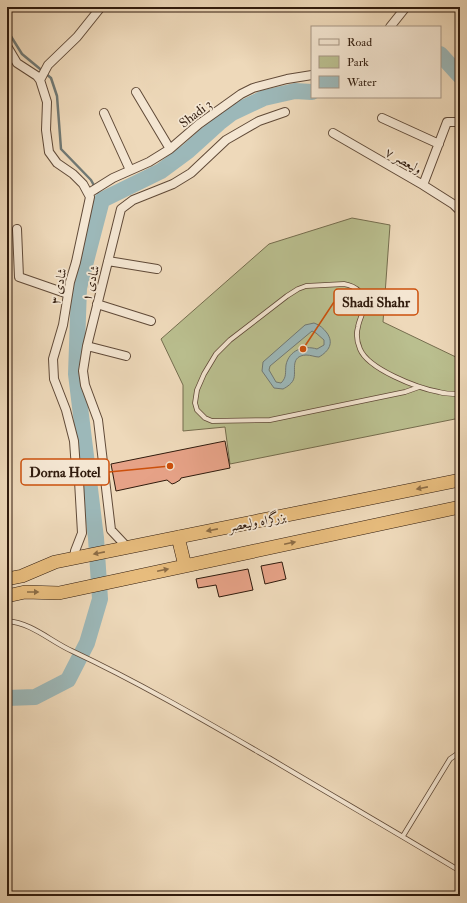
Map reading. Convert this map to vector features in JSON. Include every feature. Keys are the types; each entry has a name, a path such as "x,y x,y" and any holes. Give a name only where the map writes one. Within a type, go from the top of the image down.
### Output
{"highway":[{"name":"بزرگراه ولیعصر","path":"7,579 22,576 55,562 76,557 460,480"},
{"path":"7,596 25,592 59,593 460,507"},
{"path":"178,537 185,566"}],"street":[{"path":"40,80 48,65 77,37 101,7"},
{"path":"391,26 406,7"},
{"path":"7,46 17,63 37,76 40,80 47,102 46,130 49,152 57,163 73,174 83,184 88,193"},
{"name":"Shadi 3","path":"88,193 100,187 112,178 149,162 170,149 199,124 253,88 287,79 311,75"},
{"path":"136,92 170,149"},
{"name":"شادی ۱","path":"124,548 111,530 98,420 85,385 83,371 87,346 121,209 133,200 173,184 191,173 226,140 259,121 284,112"},
{"path":"104,114 130,170"},
{"path":"382,118 439,144"},
{"path":"423,185 447,122 460,122"},
{"name":"ولیعصر ۷","path":"334,133 454,204 460,212"},
{"name":"شادی ۳","path":"76,557 75,551 82,533 79,481 76,469 74,441 66,410 54,379 53,359 63,325 68,294 90,197 88,193"},
{"path":"17,229 20,277 68,294"},
{"path":"108,261 157,269"},
{"path":"97,304 151,321"},
{"path":"87,346 126,356"}],"lane":[{"path":"419,387 405,392 270,420 212,421 202,416 197,410 196,403 197,390 204,374 212,360 223,346 298,289 306,286 344,284 358,290 363,298 364,303 357,334 358,341 362,353 374,366 419,387 439,392 460,394"},
{"path":"7,621 17,622 28,626 67,649 99,664 187,711 403,836 460,871"},
{"path":"403,836 450,759 460,752"}],"green space":[{"path":"352,218 390,225 383,322 460,359 460,418 230,464 225,427 183,431 183,385 161,339 269,244"}],"water":[{"path":"314,323 327,333 330,340 328,349 319,357 306,355 298,358 295,364 294,378 292,382 283,389 274,388 262,371 263,362 305,325","holes":["312,331 324,340 324,345 317,349 302,348 294,352 290,356 286,365 284,379 281,383 276,382 269,370 270,366"]}],"building":[{"path":"225,441 230,468 181,478 172,484 167,480 116,491 111,464"},
{"path":"282,562 286,579 265,584 261,566"},
{"path":"248,569 253,590 219,597 216,585 198,588 196,579"}],"waterway":[{"path":"7,30 22,54 51,78 57,96 61,149 91,180 102,200"},
{"path":"441,55 460,76"},
{"path":"7,698 35,697 68,680 87,643 100,599 96,538 76,374 79,288 102,200 161,171 188,151 232,113 264,98 295,91 311,92"}],"place":[{"name":"Shadi Shahr","path":"303,349"},
{"name":"Dorna Hotel","path":"170,466"}]}
